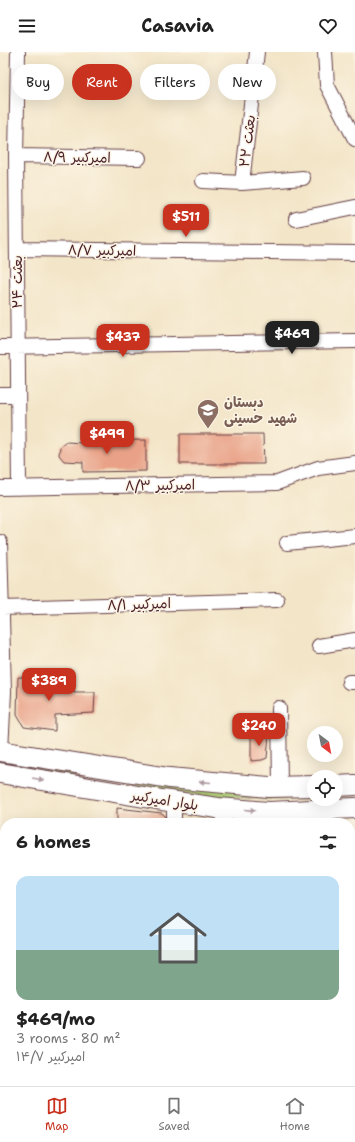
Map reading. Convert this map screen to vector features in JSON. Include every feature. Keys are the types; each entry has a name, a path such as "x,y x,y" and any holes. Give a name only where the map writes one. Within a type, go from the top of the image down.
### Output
{"main road":[{"name":"بلوار امیرکبیر","path":"0,751 169,778 262,786 307,786"},
{"name":"بلوار امیرکبیر","path":"0,773 174,802 222,815 269,812 354,814"},
{"path":"343,786 355,785"}],"street":[{"name":"بعثت ۲۴","path":"18,52 16,156 18,488"},
{"name":"بعثت ۲۲","path":"242,183 257,52"},
{"path":"325,52 327,85 355,139"},
{"name":"امیرکبیر ۸/۹","path":"16,156 139,158"},
{"path":"203,181 242,183 303,178"},
{"path":"296,220 355,207"},
{"name":"امیرکبیر ۸/۷","path":"17,249 355,253"},
{"path":"0,347 355,341"},
{"path":"0,395 18,395"},
{"name":"امیرکبیر ۸/۳","path":"0,488 277,483 318,468 355,463"},
{"path":"287,543 355,536"},
{"path":"0,542 2,608 1,654 4,692 0,751"},
{"name":"امیرکبیر ۸/۱","path":"2,608 277,600"},
{"path":"319,646 355,640"},
{"path":"279,708 280,787"},
{"path":"174,802 174,818"}],"green space":[{"path":"0,759 307,793 307,799 284,800 207,796 155,791 0,764"}],"building":[{"path":"180,434 263,434 264,464 180,464"},
{"path":"146,440 146,471 83,472 83,462 64,461 59,455 60,447 66,442 83,443 83,441"},
{"path":"18,677 57,679 56,687 74,687 74,692 95,692 94,713 55,715 55,731 24,727 17,715"},
{"path":"251,735 269,735 267,758 251,761"},
{"path":"117,808 162,813 166,817 166,818 117,818"}],"place":[{"name":"دبستان شهید حسینی","path":"208,430"}]}
